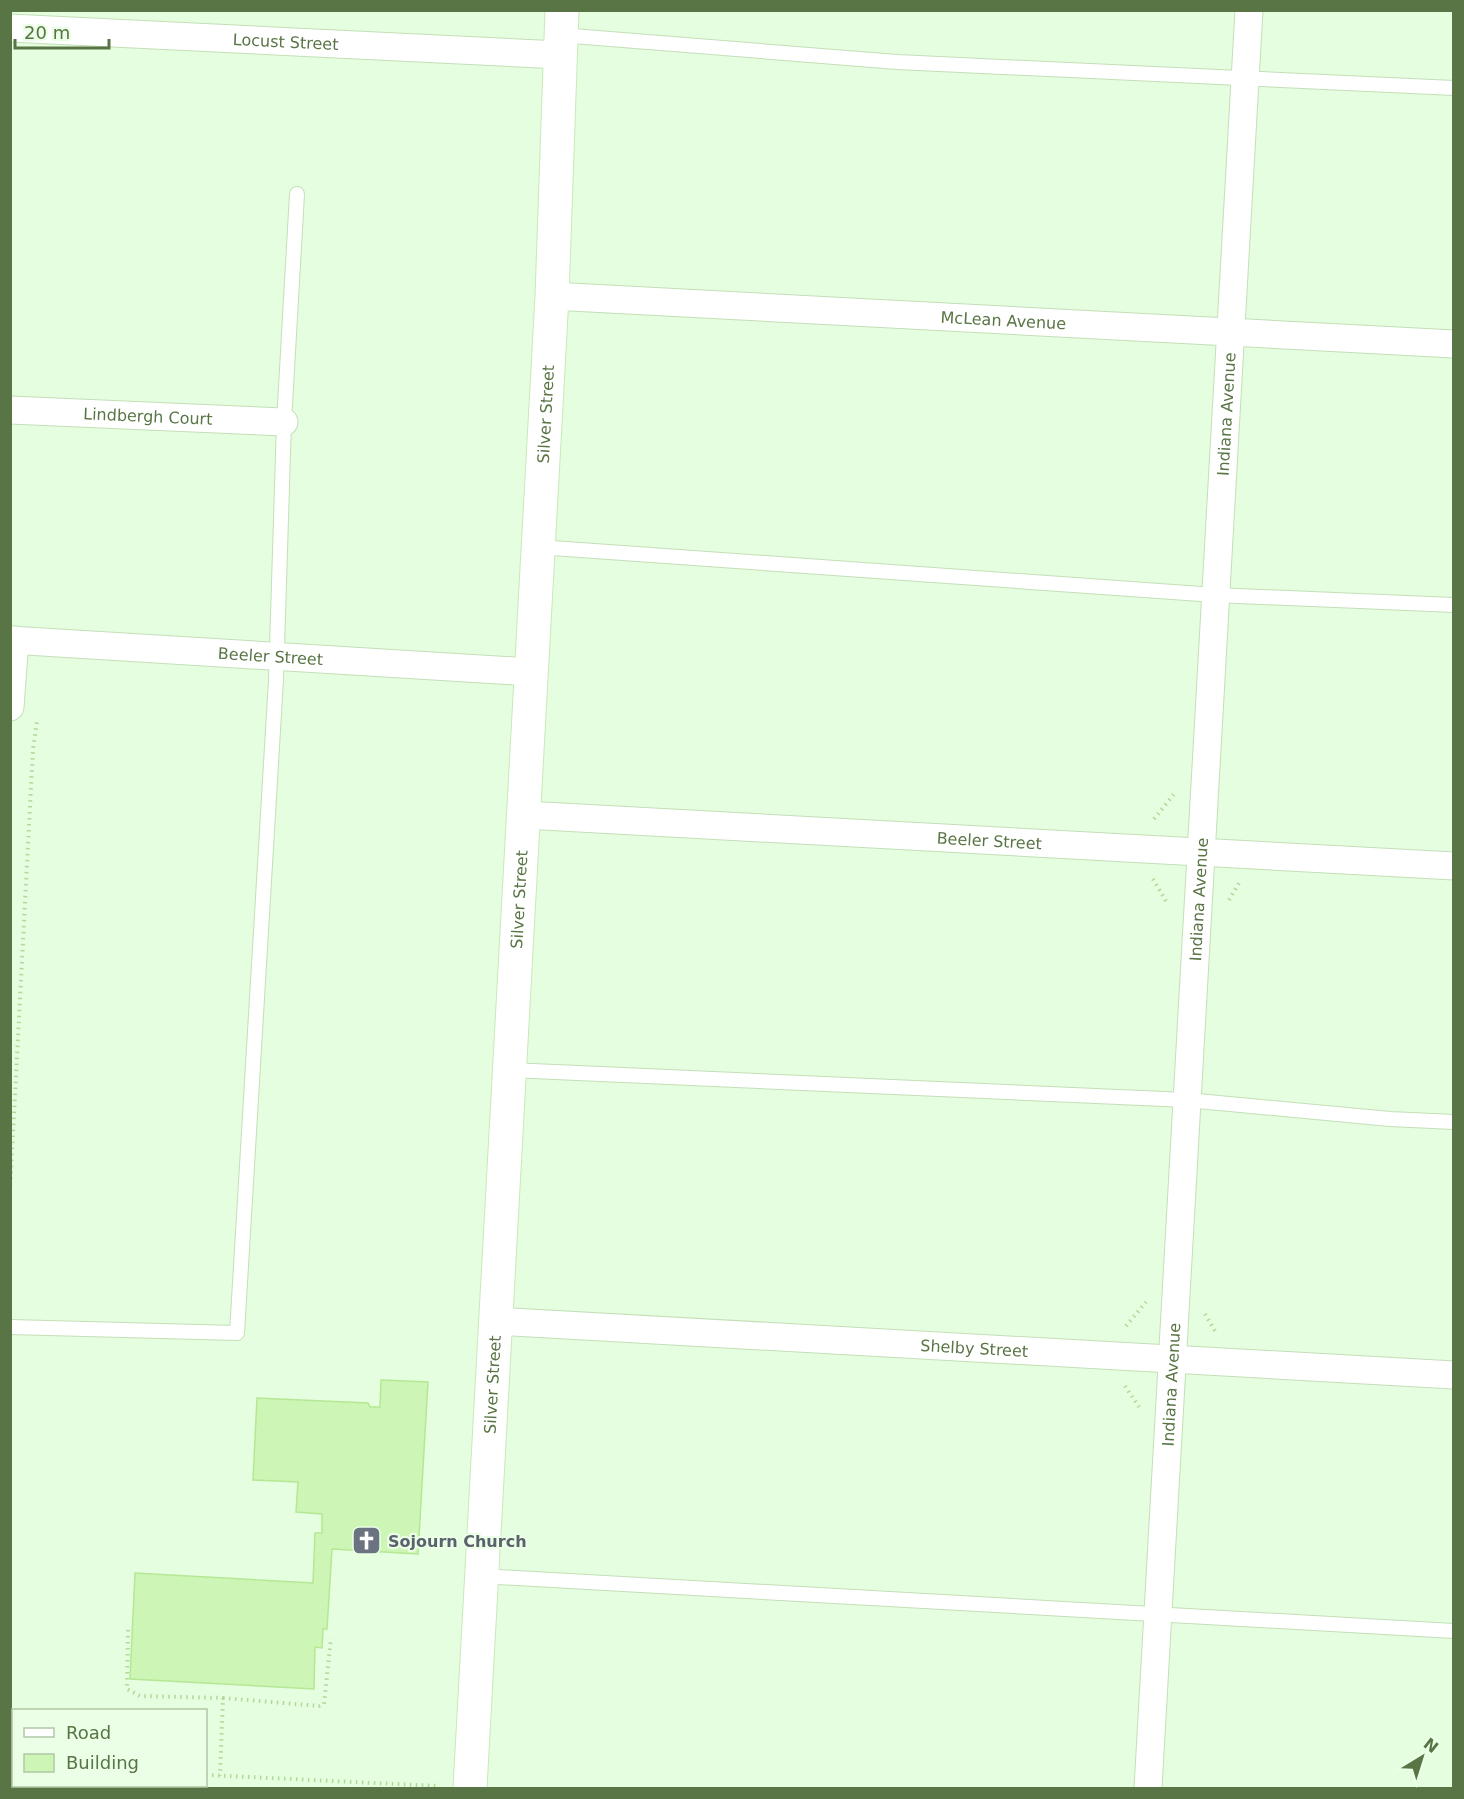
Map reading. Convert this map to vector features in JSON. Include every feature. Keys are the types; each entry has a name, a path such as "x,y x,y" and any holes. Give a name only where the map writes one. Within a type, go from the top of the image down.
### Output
{"main road":[{"name":"Silver Street","path":"458,1788 481,1576 552,296 561,34"}],"street":[{"name":"Indiana Avenue","path":"1148,1788 1174,1359 1199,851 1249,10"},
{"name":"Locust Street","path":"10,28 561,34"},
{"name":"McLean Avenue","path":"552,296 1454,344"},
{"name":"Lindbergh Court","path":"10,410 284,422"},
{"name":"Beeler Street","path":"13,640 531,672"},
{"path":"10,707 13,640"},
{"name":"Beeler Street","path":"525,815 1454,866"},
{"name":"Shelby Street","path":"495,1321 1454,1375"}],"lane":[{"path":"561,34 897,62 1454,88"},
{"path":"10,1327 237,1333 278,656 284,422 297,194"},
{"path":"538,547 1215,595 1454,605"},
{"path":"510,1070 1187,1100 1390,1119 1454,1122"},
{"path":"481,1576 1454,1631"}],"path":[{"path":"10,1191 33,749 38,715"},
{"path":"1147,824 1166,807 1176,790"},
{"path":"128,1630 127,1689 132,1693 140,1696 223,1698 319,1706 324,1704 331,1638"},
{"path":"220,1776 223,1698"},
{"path":"207,1775 458,1788"}],"building":[{"name":"Sojourn Church","path":"381,1380 428,1382 418,1554 332,1549 327,1629 323,1629 322,1648 315,1647 314,1689 130,1679 135,1573 313,1583 315,1533 322,1533 322,1514 296,1512 298,1482 253,1480 257,1398 368,1403 370,1407 380,1407"}],"place":[{"name":"Sojourn Church","path":"367,1541"}]}
